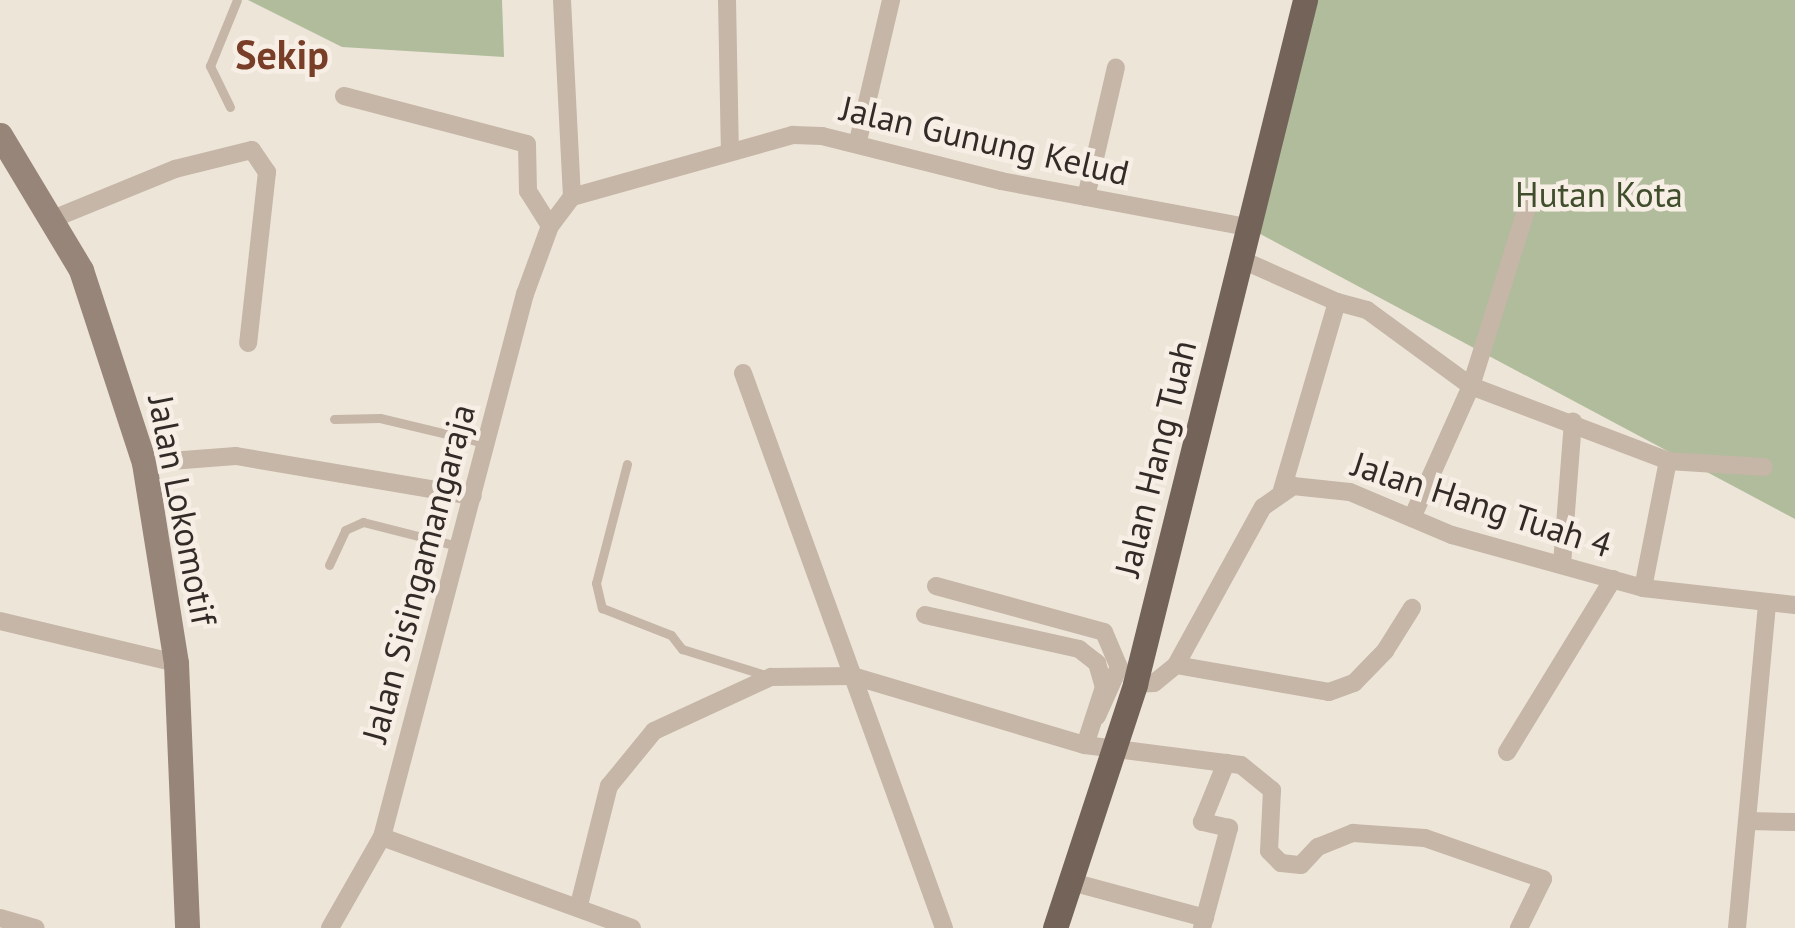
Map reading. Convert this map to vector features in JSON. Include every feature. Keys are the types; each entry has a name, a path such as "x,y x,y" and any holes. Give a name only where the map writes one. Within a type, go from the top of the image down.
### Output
{"main road":[{"name":"Jalan Hang Tuah","path":"1055,928 1135,684 1305,0"}],"street":[{"path":"344,96 528,144 528,190 550,226 572,197 562,0"},
{"path":"727,0 730,150"},
{"path":"858,141 891,0"},
{"path":"1086,197 1116,66"},
{"name":"Jalan Lokomotif","path":"0,135 55,218 112,352 144,463 176,663 187,928"},
{"name":"Jalan Gunung Kelud","path":"572,197 792,135 858,141 1086,197 1247,228"},
{"path":"55,218 175,169 252,150 267,172 248,344"},
{"path":"1412,518 1471,386 1528,204"},
{"name":"Jalan Sisingamangaraja","path":"330,928 382,837 485,443 550,226"},
{"path":"1240,259 1337,302 1368,310 1471,386 1574,420 1668,461 1764,467"},
{"path":"1135,684 1154,683 1176,665 1263,507 1282,490 1337,302"},
{"path":"743,374 944,928"},
{"path":"1562,564 1574,420"},
{"path":"144,463 236,456 473,496"},
{"path":"1643,588 1668,461"},
{"name":"Jalan Hang Tuah 4","path":"1282,490 1350,492 1412,518 1643,588 1767,606 1795,606"},
{"path":"1506,752 1612,579"},
{"path":"936,586 1104,632 1118,666 1085,745"},
{"path":"1737,928 1767,606"},
{"path":"1176,665 1330,692 1354,682 1385,651 1412,608"},
{"path":"925,615 1080,649 1097,664 1104,687 1098,716"},
{"path":"0,621 176,663"},
{"path":"579,906 609,786 626,756 654,731 770,677 853,676 1085,745 1226,763 1268,781 1269,850 1291,868 1338,838 1402,834 1543,880 1520,928"},
{"path":"1068,882 1203,923 1229,828 1202,822 1226,763"},
{"path":"1748,821 1795,822"},
{"path":"382,837 632,928"},
{"path":"0,918 36,928"}],"lane":[{"path":"230,108 210,66 237,0"},
{"path":"334,419 380,418 485,443"},
{"path":"627,464 596,582 602,608 671,634 682,650 770,677"},
{"path":"329,565 345,530 364,522 459,546"}],"green space":[{"path":"248,0 502,0 504,57 342,47"},
{"name":"Hutan Kota","path":"1309,0 1795,0 1795,519 1247,227"}],"district":[{"name":"Sekip","path":"282,54"}]}
